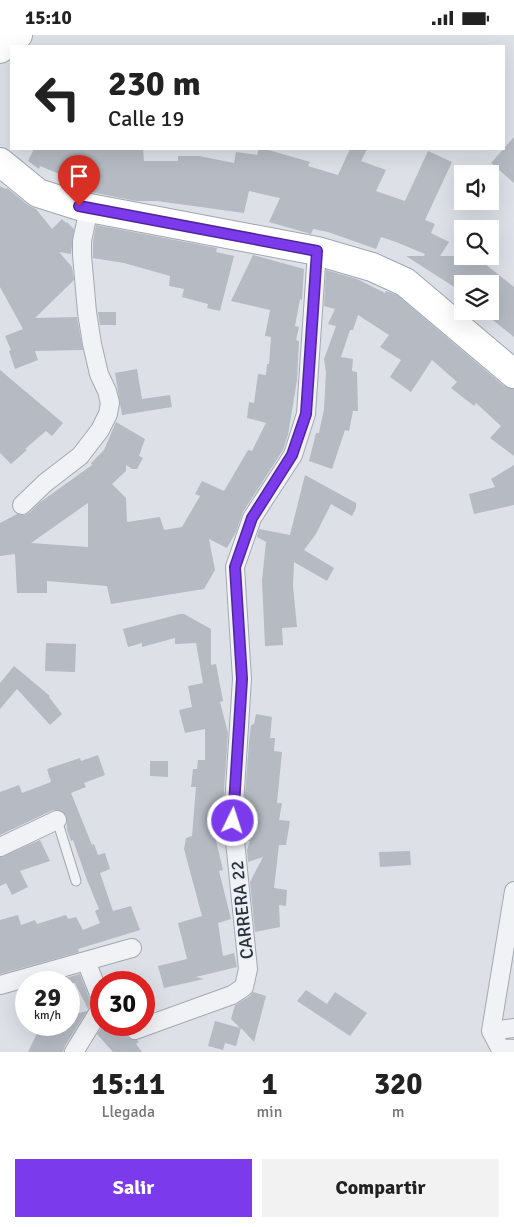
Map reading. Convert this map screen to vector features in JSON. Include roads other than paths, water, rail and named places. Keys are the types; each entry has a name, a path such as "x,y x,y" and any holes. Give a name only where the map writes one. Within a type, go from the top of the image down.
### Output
{"main road":[{"path":"0,49 18,35"},
{"path":"0,162 38,193 89,208 317,251 372,267 405,282 514,374"}],"street":[{"path":"22,505 80,456 100,430 108,414 110,403 99,374 87,312 82,241 89,208"},
{"name":"CARRERA 22","path":"155,1023 232,995 244,987 248,969 233,821 242,679 235,567 252,518 292,455 306,414 317,251"},
{"path":"0,847 57,820"},
{"path":"514,891 491,1031 500,1048 514,1049"},
{"path":"0,985 132,948"},
{"path":"86,961 90,971"},
{"path":"74,1052 90,1026"},
{"path":"491,1031 514,1028"}],"lane":[{"path":"57,820 76,881"}]}
